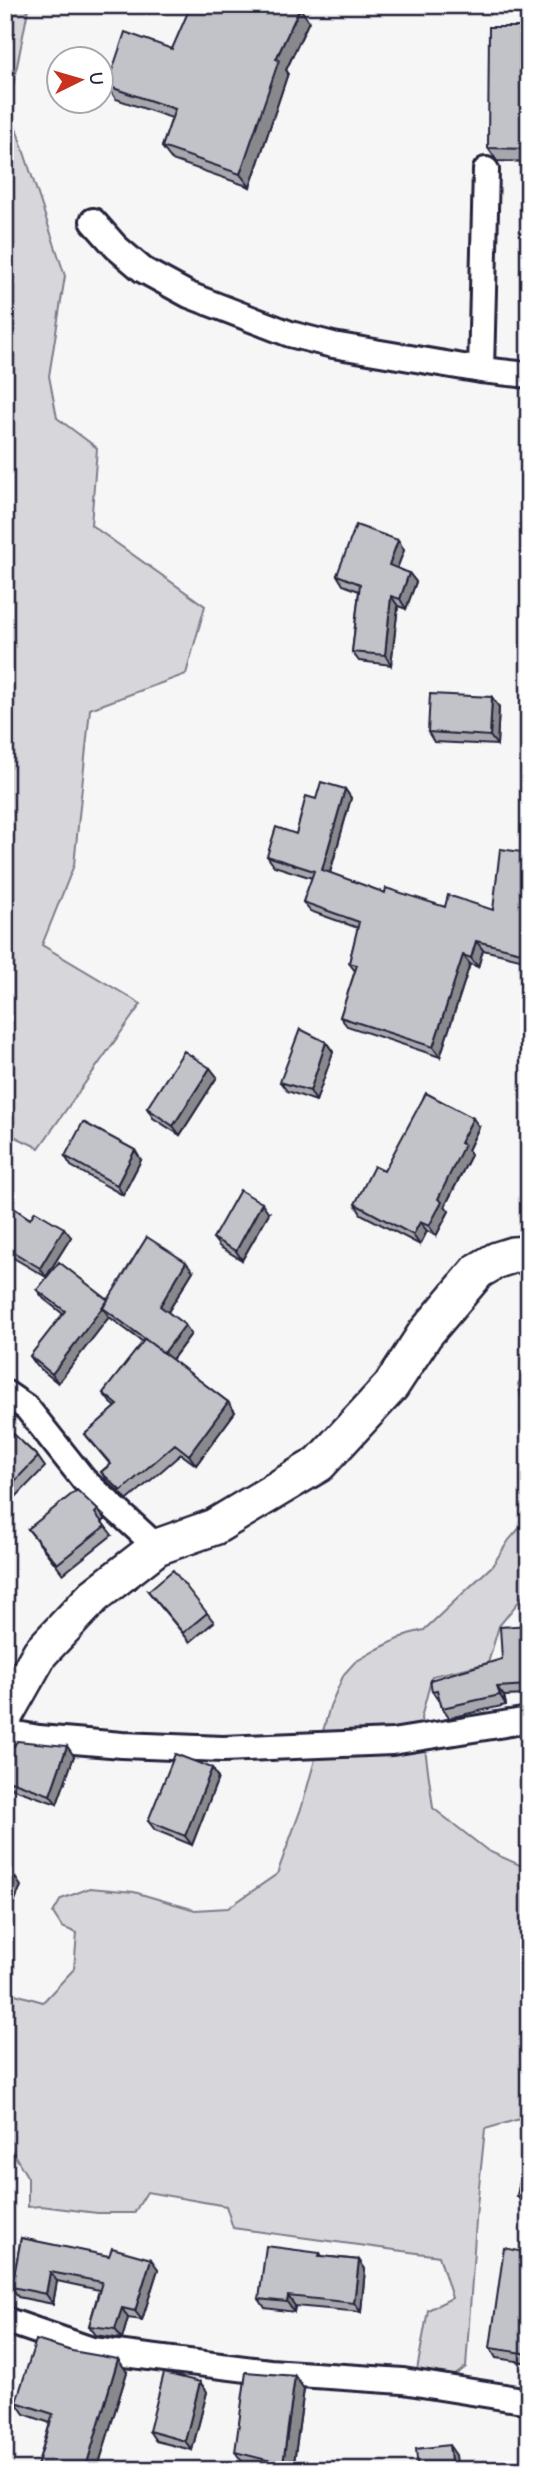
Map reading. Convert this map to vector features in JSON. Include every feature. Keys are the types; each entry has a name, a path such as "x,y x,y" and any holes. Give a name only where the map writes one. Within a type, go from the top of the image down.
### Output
{"street":[{"path":"481,370 486,170"},
{"path":"93,221 116,247 144,271 189,295 290,334 347,347 529,376"},
{"path":"5,1715 40,1653 94,1596 157,1547 214,1527 319,1464 391,1386 425,1335 478,1271 497,1260 529,1254"},
{"path":"5,1393 27,1408 84,1480 157,1547"},
{"path":"5,1732 39,1738 122,1745 223,1749 392,1742 529,1720"},
{"path":"5,2320 92,2350 270,2372 403,2381 529,2401"}],"shaded area":[{"path":"5,5 29,5 9,107 65,276 49,376 57,418 97,448 91,525 205,606 186,674 90,709 74,865 42,945 141,1004 39,1148 5,1132"},
{"path":"529,1367 529,1476 518,1384"},
{"path":"529,1517 529,1589 499,1626 488,1663 432,1676 421,1718 433,1808 488,1851 529,1869 529,2119 523,2118 485,2129 466,2367 454,2376 427,2379 417,2370 428,2310 452,2298 439,2256 233,2228 226,2206 147,2192 134,2213 28,2207 28,2178 5,2139 5,1991 43,2002 74,1969 77,1933 62,1927 53,1913 61,1899 90,1888 134,1892 195,1910 228,1908 277,1874 302,1806 330,1706 344,1674 355,1662 378,1649 408,1634 424,1630 492,1566 509,1540"}],"building":[{"path":"191,5 295,5 300,8 276,59 279,60 240,174 162,147 175,109 116,89 116,59 125,32 172,49"},
{"path":"489,27 529,27 529,115 526,149 488,148"},
{"path":"356,525 398,540 389,565 409,573 400,599 391,596 385,655 352,652 360,584 337,575"},
{"path":"430,694 492,697 490,736 428,732"},
{"path":"321,782 345,789 322,870 385,893 386,888 445,907 448,895 493,910 500,849 529,853 529,920 521,952 476,941 471,958 463,955 433,1047 340,1017 357,965 349,963 359,922 303,902 314,871 267,856 276,827 296,834 306,796 316,799"},
{"path":"300,1029 326,1042 310,1091 280,1082"},
{"path":"184,1051 210,1068 173,1126 147,1108"},
{"path":"426,1093 473,1118 460,1143 464,1145 438,1199 442,1202 429,1226 420,1222 413,1235 355,1204 374,1166 384,1171"},
{"path":"83,1122 135,1150 117,1185 65,1156"},
{"path":"240,1190 262,1203 236,1251 213,1238"},
{"path":"5,1202 30,1219 35,1211 64,1228 40,1268 5,1247"},
{"path":"147,1237 186,1262 160,1306 185,1325 164,1353 103,1308"},
{"path":"59,1262 108,1300 52,1374 30,1356 65,1311 37,1290"},
{"path":"145,1339 228,1402 189,1455 175,1444 121,1491 101,1472 111,1464 85,1434 118,1405 103,1393"},
{"path":"5,1426 38,1457 5,1491"},
{"path":"77,1490 98,1510 95,1513 105,1526 57,1564 28,1529"},
{"path":"173,1570 207,1613 183,1633 148,1591"},
{"path":"529,1625 529,1685 497,1687 500,1695 442,1708 437,1690 432,1691 430,1680 502,1659 500,1627"},
{"path":"17,1741 67,1746 50,1795 5,1779 5,1743 14,1746"},
{"path":"175,1754 212,1768 185,1836 148,1821"},
{"path":"5,1873 15,1877 5,1899"},
{"path":"529,2146 529,2199 517,2196"},
{"path":"21,2238 109,2256 112,2248 151,2259 135,2311 122,2308 115,2329 89,2326 102,2282 50,2272 46,2294 12,2287"},
{"path":"266,2246 359,2260 354,2303 288,2296 287,2302 259,2299"},
{"path":"504,2248 529,2253 529,2354 490,2348"},
{"path":"36,2340 72,2351 118,2359 85,2470 36,2470 53,2414 16,2402"},
{"path":"246,2372 295,2376 283,2464 235,2452"},
{"path":"164,2373 200,2382 185,2441 149,2431"},
{"path":"449,2445 452,2470 418,2470 416,2449"}]}
